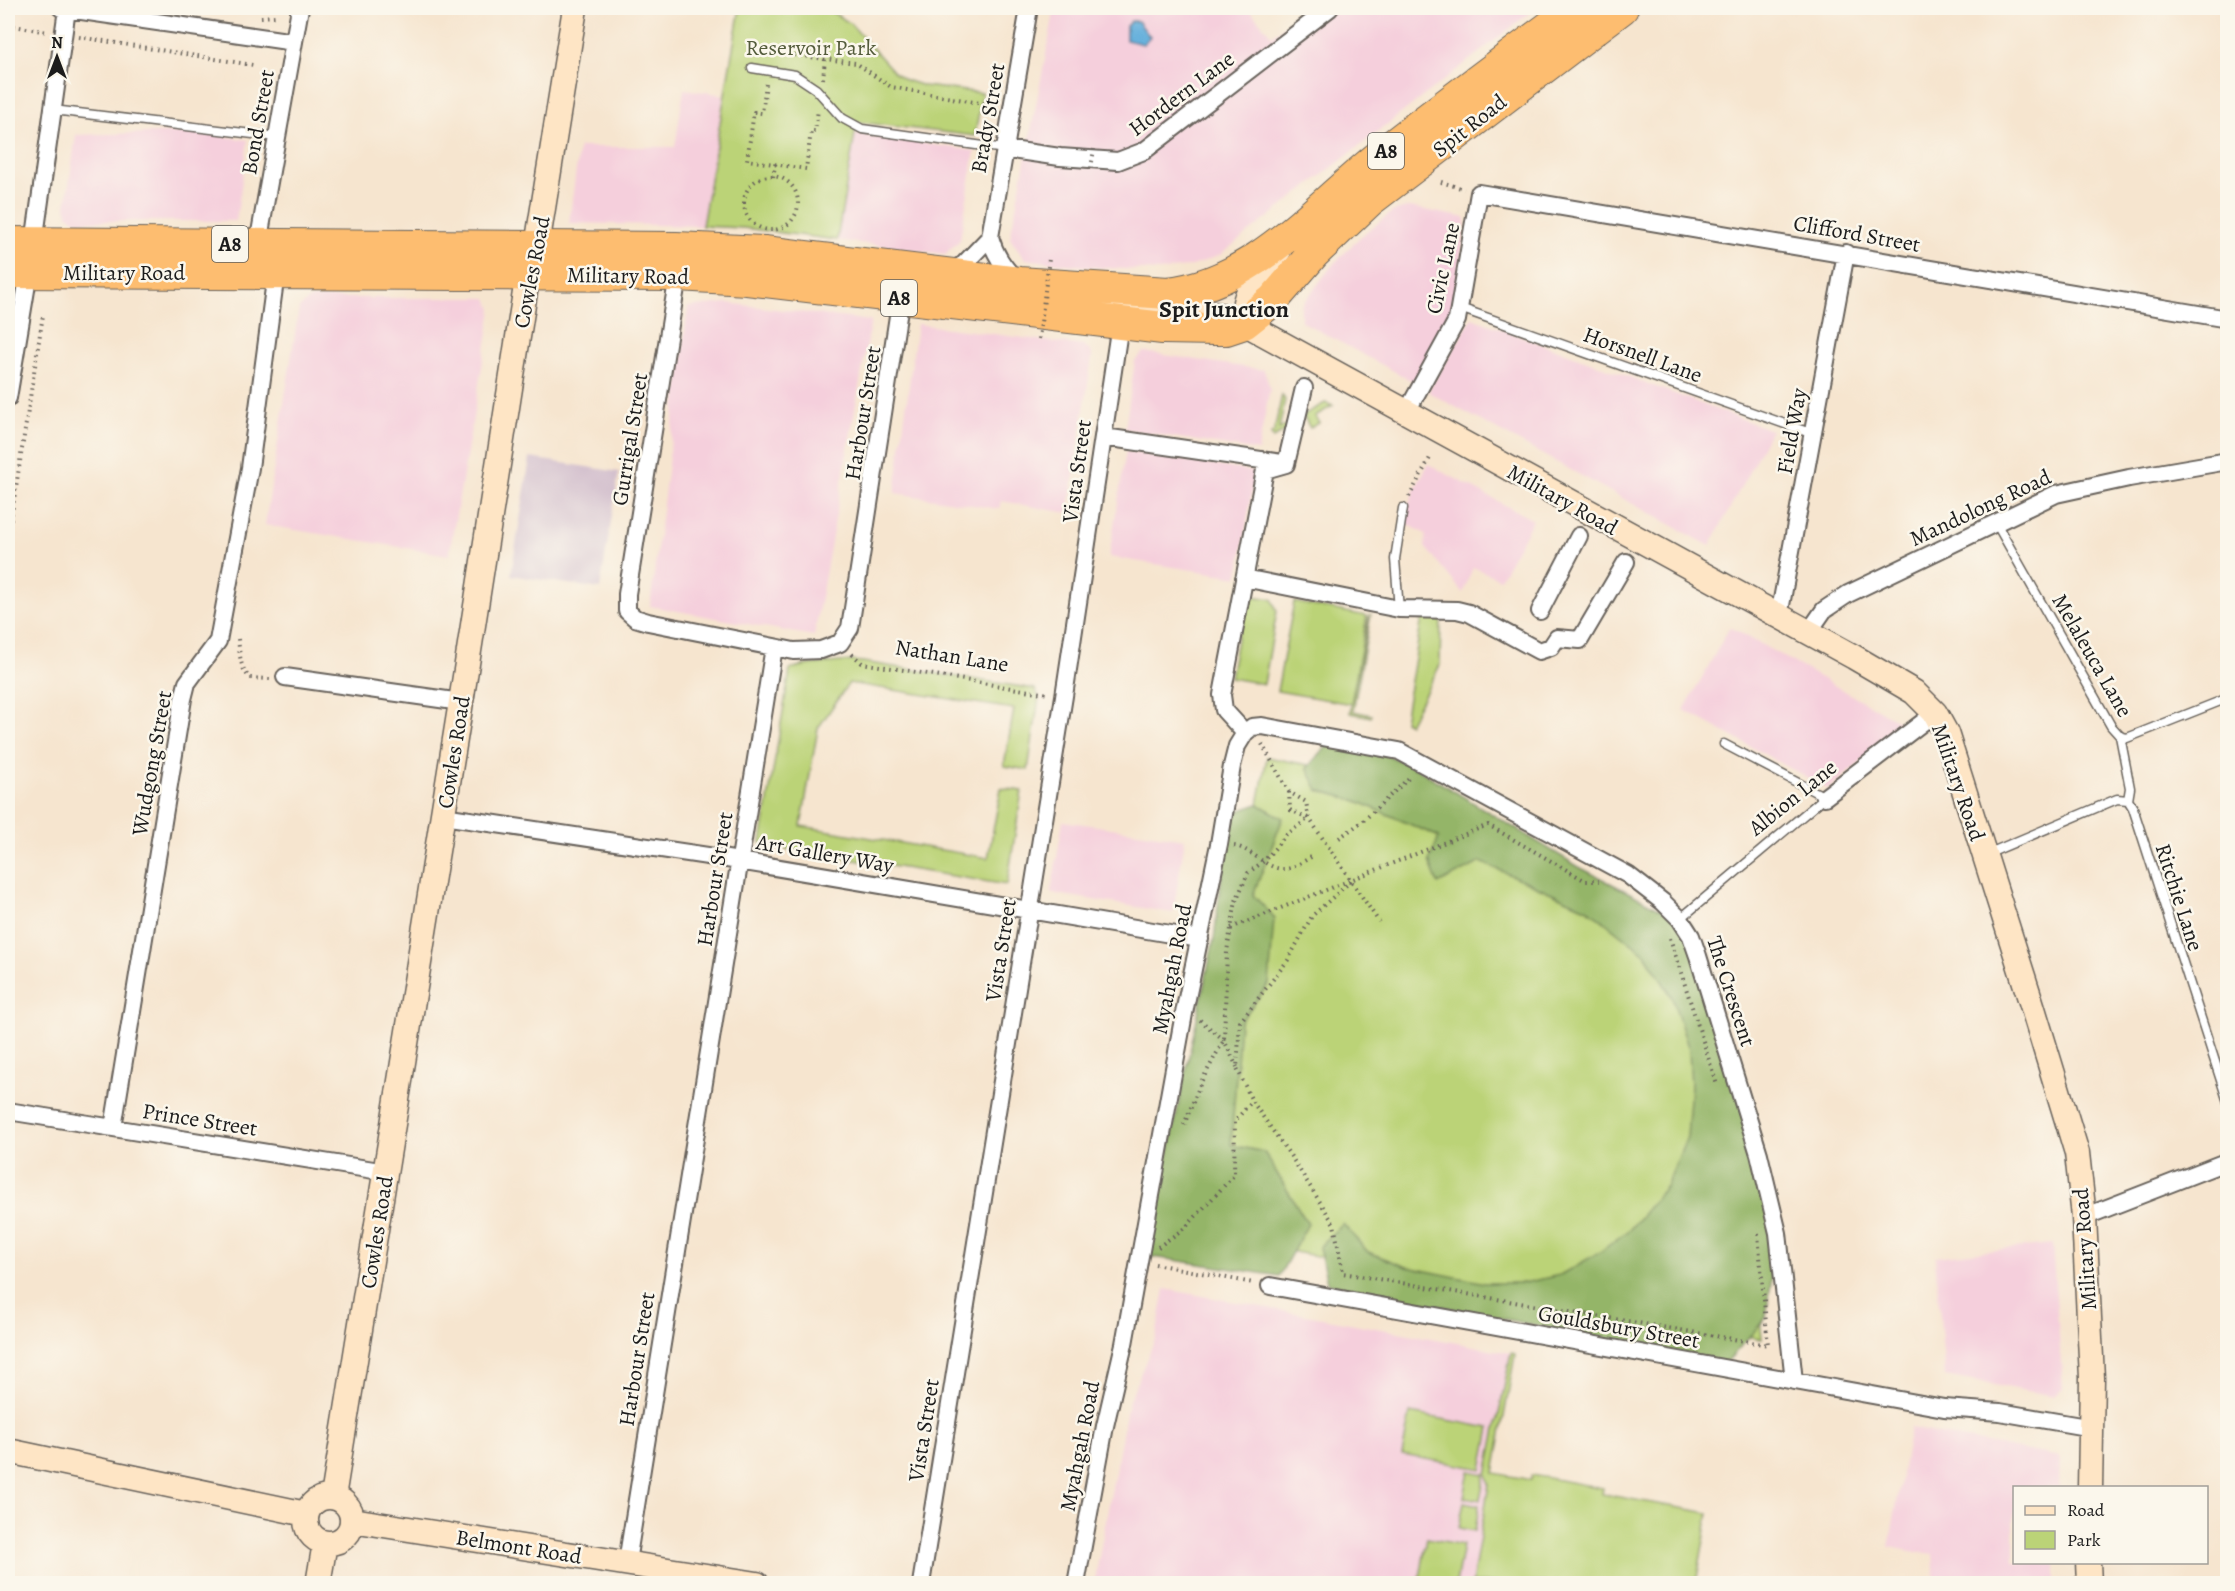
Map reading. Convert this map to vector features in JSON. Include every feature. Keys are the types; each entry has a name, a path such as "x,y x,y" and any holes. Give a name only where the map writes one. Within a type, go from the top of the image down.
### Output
{"highway":[{"name":"Spit Road","path":"1217,282 1237,271 1296,229 1380,156 1575,8"},
{"name":"Spit Road","path":"1244,324 1266,307 1320,246 1370,200 1622,8"},
{"name":"Military Road","path":"20,257 258,244 532,260 678,275 747,279 903,284 944,274 1019,283 1168,293 1188,291 1217,282"},
{"name":"Military Road","path":"20,257 276,273 532,260 676,248 764,252 903,284 1120,324 1200,330 1226,329 1244,324"}],"street":[{"path":"8,398 20,257 53,111 64,34 64,8 294,42"},
{"name":"Bond Street","path":"258,244 300,8"},
{"name":"Cowles Road","path":"333,1497 532,260 575,8"},
{"name":"Brady Street","path":"990,237 1029,8"},
{"name":"Hordern Lane","path":"1005,148 1060,157 1118,161 1144,152 1329,8"},
{"name":"Clifford Street","path":"1479,193 2228,319"},
{"name":"Civic Lane","path":"1406,413 1457,320 1479,193"},
{"path":"1244,324 1242,310 1251,286 1296,229"},
{"path":"944,274 964,264 990,237 1002,265 1019,283"},
{"name":"Field Way","path":"1779,616 1846,253"},
{"name":"Wudgong Street","path":"112,1128 183,699 187,683 218,641 224,611 250,468 276,273"},
{"name":"Gurrigal Street","path":"678,275 627,594 627,610 635,618 648,622 774,647"},
{"name":"Harbour Street","path":"840,643 850,628 856,604 903,284"},
{"name":"Military Road","path":"1084,288 1107,299 1138,307 1216,314 1244,324 1779,616 1914,692 1935,713 1946,733 2077,1153 2084,1217 2092,1378 2090,1486"},
{"name":"Vista Street","path":"921,1584 1064,696 1120,324"},
{"path":"1286,464 1304,388"},
{"path":"1104,437 1286,464"},
{"name":"Mandolong Road","path":"1808,633 1824,610 1848,594 2056,495 2129,478 2228,461"},
{"path":"1245,733 1224,710 1222,695 1265,470 1286,464"},
{"path":"1540,610 1579,537"},
{"path":"1244,578 1395,609 1456,610 1469,613 1539,651 1551,647 1557,638 1580,640 1626,562"},
{"path":"774,647 794,651 821,650 840,643"},
{"name":"Harbour Street","path":"627,1562 774,647"},
{"path":"285,677 461,702"},
{"name":"Albion Lane","path":"1825,797 1935,713"},
{"name":"The Crescent","path":"1245,733 1252,727 1262,726 1399,751 1628,876 1663,902 1673,923 1691,936 1759,1154 1778,1233 1794,1381"},
{"name":"Myahgah Road","path":"1076,1584 1105,1426 1124,1344 1149,1261 1185,1008 1219,844 1232,766 1237,746 1245,733"},
{"name":"Art Gallery Way","path":"443,816 740,862 1200,939"},
{"name":"Prince Street","path":"8,1111 386,1172"},
{"path":"2084,1217 2228,1161"},
{"name":"Gouldsbury Street","path":"1270,1286 1944,1408 2000,1412 2092,1428"},
{"path":"8,1451 306,1514"},
{"path":"320,1498 339,1499 349,1508 352,1520 349,1533 338,1541 325,1543 312,1536 307,1529 306,1514 320,1498"},
{"name":"Belmont Road","path":"352,1520 627,1562 657,1576 757,1584"},
{"path":"318,1584 325,1543"},
{"path":"2088,1564 2089,1584"}],"lane":[{"path":"752,68 795,75 821,94 842,118 862,129 1005,148"},
{"path":"53,111 277,137"},
{"name":"Horsnell Lane","path":"1460,308 1813,434"},
{"path":"1395,609 1395,559 1403,508"},
{"name":"Melaleuca Lane","path":"1996,523 2111,726 2120,736 2127,738 2228,698"},
{"name":"Ritchie Lane","path":"2120,736 2130,788 2128,800 2133,808 2228,1102"},
{"path":"1724,744 1825,797"},
{"name":"Albion Lane","path":"1673,923 1825,797"},
{"path":"1984,855 2117,799 2128,800"}],"path":[{"path":"8,25 253,64"},
{"path":"794,55 856,63 891,87 985,104"},
{"path":"775,72 773,83 766,82 762,113 754,112 747,160 775,162 806,169 811,131 815,131 825,59"},
{"path":"1091,168 1094,149"},
{"path":"773,177 775,162"},
{"path":"773,177 789,183 794,190 798,207 790,222 783,228 774,230 757,226 750,220 744,203 750,186 757,181 773,177"},
{"path":"1039,339 1049,259"},
{"path":"8,538 43,315"},
{"path":"1403,508 1431,456"},
{"path":"224,611 238,641 239,657 246,674 250,678 262,679 285,677"},
{"name":"Nathan Lane","path":"840,643 862,663 1064,696"},
{"path":"1261,744 1289,792 1290,810 1309,818"},
{"path":"1339,838 1362,822 1424,764"},
{"path":"1289,792 1306,802 1309,818 1379,922"},
{"path":"1181,1131 1201,1082 1224,1040 1227,951 1236,901 1248,873 1264,861 1286,836 1309,818"},
{"path":"1231,928 1488,825 1586,881 1606,880"},
{"path":"1219,844 1242,847 1278,870 1290,868 1315,855"},
{"path":"1237,1068 1240,1022 1288,960 1312,916 1351,881"},
{"path":"1673,923 1720,1095"},
{"path":"1185,1008 1224,1040 1252,1101 1334,1224 1343,1273 1768,1346 1757,1229"},
{"path":"1157,1239 1155,1250 1186,1227 1234,1175 1235,1120 1252,1101"},
{"path":"1149,1261 1270,1286"}],"shaded area":[{"path":"1055,8 1248,8 1272,36 1309,8 1536,8 1220,255 1192,266 1160,271 1090,267 1025,259 1010,238"},
{"path":"684,89 724,95 702,226 569,223 579,147 675,147"},
{"path":"194,132 248,140 236,221 76,221 68,215 66,206 76,135"},
{"path":"856,133 975,151 960,240 945,254 837,240"},
{"path":"1410,207 1466,218 1454,312 1414,382 1301,321 1301,306 1331,267 1359,238 1392,212"},
{"path":"311,298 487,298 492,309 449,555 265,525 299,308"},
{"path":"727,303 871,321 814,636 650,606 688,307"},
{"path":"1472,318 1771,430 1710,546 1428,392"},
{"path":"917,324 1084,346 1091,351 1092,357 1068,513 1001,501 999,509 895,493"},
{"path":"1144,352 1264,370 1270,388 1258,451 1125,429 1135,361"},
{"path":"1126,451 1255,472 1238,577 1109,557"},
{"path":"530,458 619,472 600,589 511,575"},
{"path":"1428,464 1533,520 1500,579 1473,567 1463,593 1425,547 1426,534 1403,522 1404,514"},
{"path":"1730,627 1898,721 1901,730 1828,789 1684,710"},
{"path":"1063,821 1185,839 1173,913 1051,893"},
{"path":"2052,1244 2063,1388 2054,1396 1945,1376 1935,1257"},
{"path":"1165,1289 1511,1353 1487,1474 1489,1484 1472,1583 1094,1584 1128,1403 1156,1337"},
{"path":"1910,1428 2060,1457 2059,1486 2013,1486 2013,1564 2055,1564 2055,1583 1935,1583 1933,1555 1889,1547"}],"green space":[{"name":"Reservoir Park","path":"740,8 825,8 850,23 894,72 905,80 924,86 982,93 975,136 857,122 837,240 743,228 702,226"},
{"path":"1282,395 1285,400 1279,429 1291,423 1293,427 1273,438 1271,434 1274,432"},
{"path":"1325,403 1333,406 1315,416 1319,423 1310,428 1303,415"},
{"path":"1245,595 1272,599 1277,611 1264,684 1230,678"},
{"path":"1294,602 1367,616 1351,704 1277,691"},
{"path":"1371,614 1353,711 1372,715 1371,717 1350,713"},
{"path":"1422,618 1441,618 1440,665 1409,724 1404,721"},
{"path":"851,661 1035,689 1039,697 1028,770 1004,766 1014,709 849,683 818,728 801,826 988,858 1001,788 1022,791 1007,885 763,845 761,842 790,670 810,665"},
{"path":"1329,744 1390,756 1421,771 1579,867 1692,925 1778,1233 1766,1318 1725,1364 1327,1283 1319,1247 1343,1224 1368,1252 1407,1267 1485,1283 1524,1283 1560,1275 1600,1252 1631,1228 1667,1185 1687,1137 1691,1086 1689,1050 1672,997 1645,954 1588,909 1481,862 1438,884 1429,861 1439,837 1357,801 1318,790 1307,768"},
{"path":"1267,757 1386,780 1664,929 1750,1208 1762,1339 1177,1230"},
{"path":"1258,804 1283,818 1253,895 1274,917 1269,984 1240,1022 1231,1145 1264,1152 1308,1224 1279,1276 1146,1256 1214,939 1229,814"},
{"path":"1511,1353 1515,1354 1494,1473 1531,1480 1532,1475 1603,1488 1602,1494 1709,1513 1696,1583 1472,1583 1489,1484 1487,1474"},
{"path":"1410,1413 1490,1428 1482,1469 1402,1455"},
{"path":"1469,1471 1485,1474 1480,1500 1464,1497"},
{"path":"1464,1502 1479,1505 1475,1531 1459,1528"},
{"path":"1427,1538 1463,1545 1456,1583 1419,1583"}],"water":[{"path":"1131,21 1138,21 1150,37 1143,44 1126,40 1126,26"}],"district":[{"name":"Spit Junction","path":"1224,309"}]}
